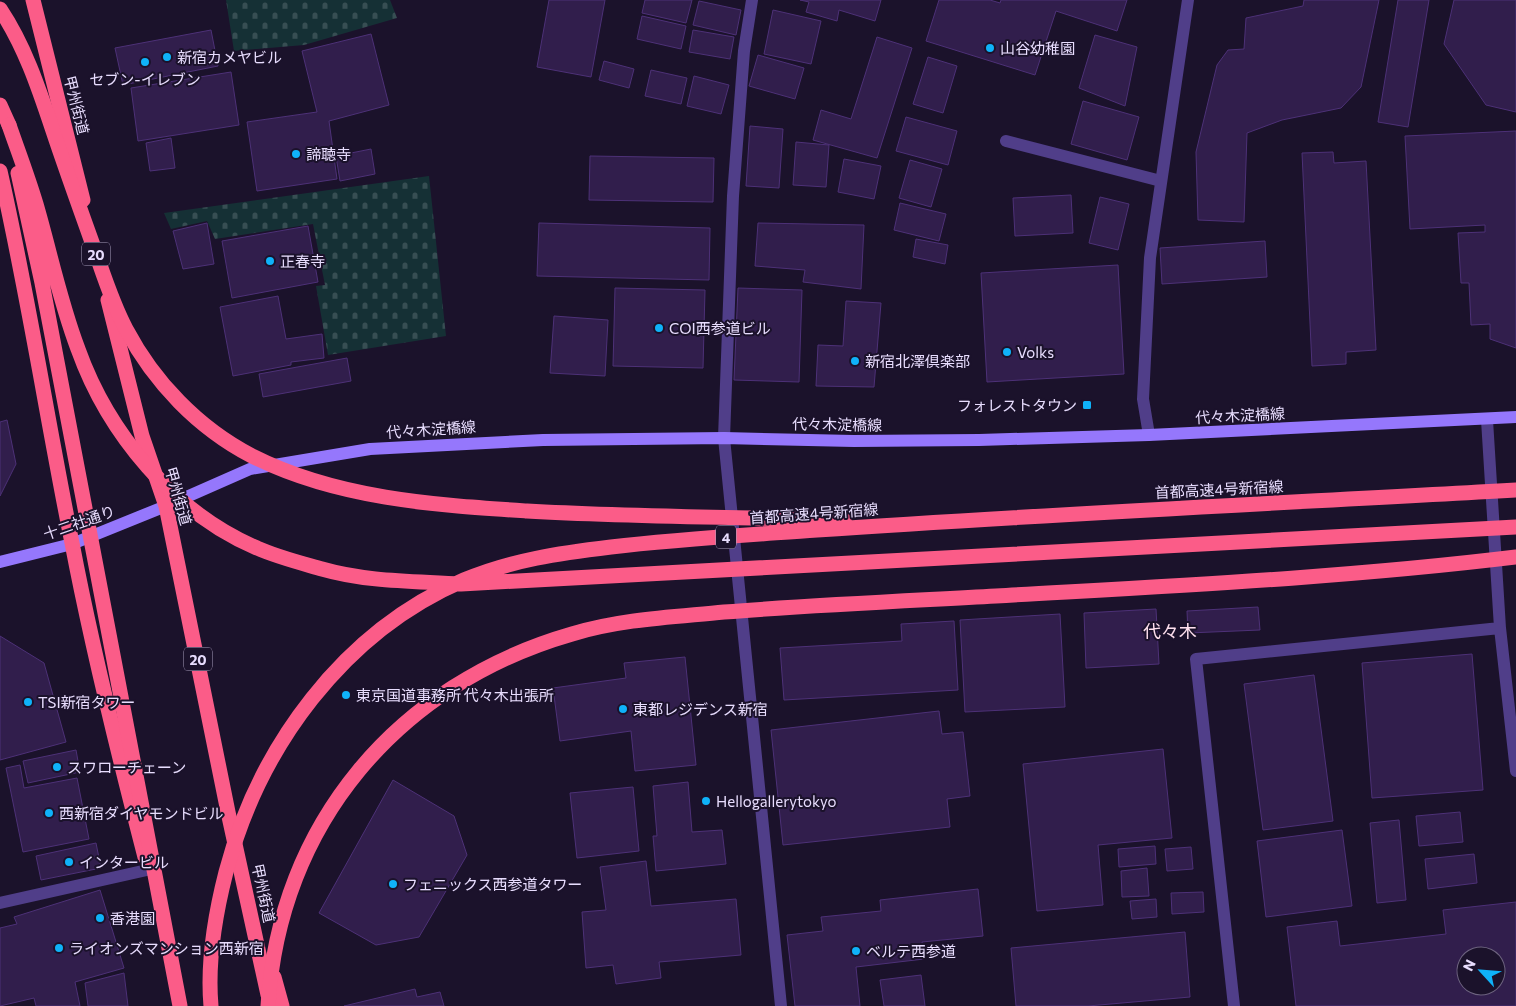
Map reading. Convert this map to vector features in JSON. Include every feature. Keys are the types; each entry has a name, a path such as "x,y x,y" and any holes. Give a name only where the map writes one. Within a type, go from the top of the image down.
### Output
{"highway":[{"name":"甲州街道","path":"33,0 142,436 166,506 269,1006"},
{"path":"0,9 30,64 108,288 126,329 149,367 182,406 214,432 250,455 289,472 338,488 391,499 579,514 938,522"},
{"path":"0,105 36,202 78,350 96,392 122,434 153,472 178,497 213,524 257,548 324,570 381,580 460,584 1516,527"},
{"path":"9,125 42,283 180,1006"},
{"path":"0,171 21,264 72,544 147,870 173,1006"},
{"name":"首都高速4号新宿線","path":"212,1006 213,934 220,896 241,822 266,767 300,713 324,684 352,656 406,612 433,595 486,572 514,563 650,542 938,522 1516,490"},
{"path":"269,1006 273,959 285,908 295,877 321,822 359,768 381,744 426,706 475,674 508,657 542,643 607,626 674,616 779,608 1342,575 1516,557"},
{"path":"129,795 185,1006"},
{"name":"20","path":"228,812 282,1006"}],"street":[{"path":"752,0 744,51 733,196 724,438 781,1006"},
{"path":"1149,435 1143,399 1150,258 1188,0"},
{"path":"1006,141 1160,181"},
{"name":"代々木淀橋線","path":"166,506 250,469 370,450 543,440 724,438 864,441 1149,435 1487,420 1516,417"},
{"path":"1487,420 1500,628 1516,771"},
{"name":"十二社通り","path":"0,562 72,544 166,506"},
{"path":"1234,1006 1196,659 1500,628"},
{"path":"0,904 147,870"}],"green space":[{"path":"226,0 390,0 397,18 304,45 234,51"},
{"path":"429,176 446,336 328,355 316,286 325,285 313,224 215,239 207,221 171,229 164,213"}],"building":[{"path":"549,0 605,0 591,77 537,67"},
{"path":"645,0 692,0 686,23 642,13"},
{"path":"800,0 881,0 875,21 839,10 837,21 806,12 809,2"},
{"path":"939,0 990,0 1000,3 1001,0 1127,0 1117,31 1056,11 1035,75 926,41"},
{"path":"1304,0 1379,0 1361,87 1341,108 1282,120 1247,133 1244,222 1198,220 1196,152 1217,65 1228,50 1244,49 1246,18 1303,6"},
{"path":"1398,0 1429,0 1408,127 1378,122"},
{"path":"1454,0 1516,0 1516,112 1486,105 1444,44"},
{"path":"699,1 741,10 736,35 693,25"},
{"path":"773,10 821,21 811,64 764,54"},
{"path":"642,16 686,26 681,49 637,39"},
{"name":"新宿カメヤビル","path":"211,30 218,66 123,85 115,48"},
{"path":"693,30 734,37 730,59 689,52"},
{"path":"371,34 389,105 329,121 337,179 257,191 247,122 317,112 302,51"},
{"path":"1095,35 1137,47 1125,106 1079,88"},
{"path":"877,37 912,48 877,158 813,140 821,110 851,119"},
{"path":"758,55 804,68 795,99 749,86"},
{"path":"928,57 957,66 943,113 913,104"},
{"path":"604,61 634,69 629,88 599,80"},
{"path":"651,70 687,78 681,104 645,96"},
{"path":"231,72 239,125 138,141 131,88"},
{"path":"694,76 729,85 721,114 687,106"},
{"path":"1083,101 1139,117 1127,160 1071,144"},
{"path":"906,117 957,131 948,165 896,151"},
{"path":"750,126 783,129 779,188 746,186"},
{"path":"1516,131 1516,348 1490,339 1490,324 1471,325 1469,283 1461,283 1458,233 1485,232 1485,225 1410,229 1405,136"},
{"path":"171,138 175,168 150,171 146,143"},
{"path":"796,142 829,145 826,187 793,185"},
{"path":"371,149 375,174 340,181 336,156"},
{"path":"1333,152 1334,163 1366,161 1376,350 1346,352 1346,364 1312,366 1302,153"},
{"path":"590,156 714,158 713,202 589,200"},
{"path":"844,159 881,166 874,199 838,192"},
{"path":"910,160 942,169 931,207 899,198"},
{"path":"1071,195 1073,233 1015,236 1013,198"},
{"path":"1100,197 1129,204 1118,250 1089,243"},
{"path":"900,203 946,214 939,241 894,230"},
{"path":"207,223 214,264 183,269 173,231"},
{"path":"539,223 710,228 709,280 537,276"},
{"path":"758,223 864,225 861,289 803,282 805,270 755,266"},
{"path":"308,226 318,282 232,298 222,241"},
{"path":"916,239 948,245 945,264 913,257"},
{"path":"1265,241 1267,277 1162,284 1160,248"},
{"path":"1118,265 1124,374 987,382 981,273"},
{"name":"COI西参道ビル","path":"615,288 705,290 703,368 613,366"},
{"path":"738,288 802,290 799,382 734,380"},
{"path":"278,296 286,339 322,334 324,358 291,362 291,365 233,376 220,307"},
{"path":"846,301 881,303 874,387 816,386 818,345 843,346"},
{"path":"554,316 608,320 605,376 550,373"},
{"path":"347,358 351,381 263,397 259,374"},
{"path":"7,420 16,464 0,496 0,422"},
{"path":"1258,607 1260,630 1188,633 1187,611"},
{"path":"1156,609 1159,664 1086,668 1084,613"},
{"path":"1060,614 1065,707 965,712 960,620"},
{"path":"954,621 958,690 784,700 780,648 902,641 901,624"},
{"name":"TSI新宿タワー","path":"0,636 44,663 66,742 0,760"},
{"path":"1472,654 1483,790 1372,798 1362,663"},
{"name":"東都レジデンス新宿","path":"685,657 696,765 635,771 631,731 560,741 553,688 626,678 624,663"},
{"path":"1314,675 1333,821 1263,830 1244,684"},
{"path":"939,711 942,734 963,732 970,796 947,799 950,827 783,845 771,730"},
{"path":"1163,749 1172,838 1098,845 1103,905 1037,911 1023,764"},
{"path":"76,750 80,772 28,783 23,761"},
{"name":"西新宿ダイヤモンドビル","path":"20,765 24,788 77,778 89,839 23,852 6,768"},
{"name":"フェニックス西参道タワー","path":"393,780 454,816 467,855 419,937 376,945 319,913"},
{"path":"688,782 692,832 722,830 726,864 656,871 653,836 657,836 653,786"},
{"path":"633,787 639,851 577,858 570,793"},
{"path":"1460,812 1463,842 1419,846 1416,816"},
{"path":"1399,820 1406,900 1377,903 1370,823"},
{"path":"1342,830 1352,906 1266,917 1257,841"},
{"name":"インタービル","path":"96,843 101,868 41,880 36,856"},
{"path":"1155,846 1156,864 1119,867 1118,849"},
{"path":"1191,847 1193,869 1167,871 1165,849"},
{"path":"1474,854 1477,883 1428,889 1425,859"},
{"path":"646,861 651,906 736,899 741,955 659,962 661,978 616,984 613,965 586,968 582,912 606,910 600,867"},
{"path":"1147,868 1149,896 1122,897 1121,871"},
{"name":"ベルテ西参道","path":"978,889 983,936 922,942 924,959 856,967 860,1006 795,1006 787,935 823,931 821,917 881,911 880,900"},
{"name":"ライオンズマンション西新宿","path":"100,890 124,968 75,982 80,1006 36,1006 34,998 0,1006 0,928 17,924 14,917"},
{"path":"1203,892 1204,912 1172,914 1171,893"},
{"path":"1156,899 1157,917 1132,919 1130,901"},
{"path":"1516,902 1516,1006 1296,1006 1287,927 1337,921 1340,946 1446,934 1443,910"},
{"path":"1185,932 1190,997 1088,1006 1016,1006 1011,948"},
{"path":"124,973 128,1006 88,1006 85,983"},
{"path":"921,975 925,1006 884,1006 880,980"},
{"path":"415,989 417,997 440,992 444,1006 344,1006"}],"place":[{"name":"山谷幼稚園","path":"990,48"},
{"name":"新宿カメヤビル","path":"167,57"},
{"name":"セブン-イレブン","path":"145,62"},
{"name":"諦聴寺","path":"296,154"},
{"name":"正春寺","path":"270,261"},
{"name":"COI西参道ビル","path":"659,328"},
{"name":"Volks","path":"1007,352"},
{"name":"新宿北澤倶楽部","path":"855,361"},
{"name":"フォレストタウン","path":"1087,405"},
{"name":"東京国道事務所 代々木出張所","path":"346,695"},
{"name":"TSI新宿タワー","path":"28,702"},
{"name":"東都レジデンス新宿","path":"623,709"},
{"name":"スワローチェーン","path":"57,767"},
{"name":"Hellogallerytokyo","path":"706,801"},
{"name":"西新宿ダイヤモンドビル","path":"49,813"},
{"name":"インタービル","path":"69,862"},
{"name":"フェニックス西参道タワー","path":"393,884"},
{"name":"香港園","path":"100,918"},
{"name":"ライオンズマンション西新宿","path":"59,948"},
{"name":"ベルテ西参道","path":"856,951"}],"district":[{"name":"代々木","path":"1170,631"}]}
